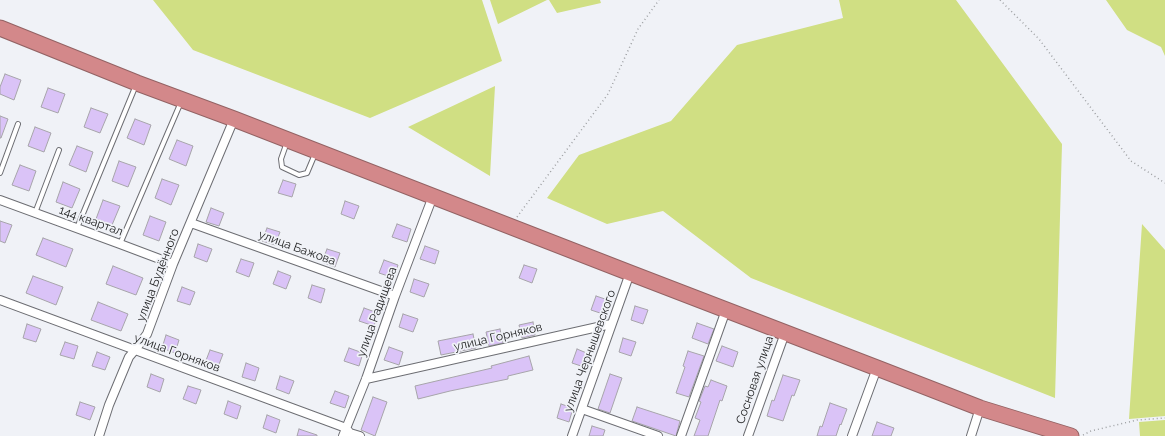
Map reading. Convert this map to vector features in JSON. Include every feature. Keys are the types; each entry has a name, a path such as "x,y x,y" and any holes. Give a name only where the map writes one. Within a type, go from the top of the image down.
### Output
{"highway":[{"path":"1,30 980,408 1071,436"}],"street":[{"name":"улица Будённого","path":"99,436 109,405 129,357 147,334 173,264 234,119"},
{"name":"улица Радищева","path":"343,436 366,379 395,296 433,196"},
{"name":"144 квартал","path":"0,200 173,264"},
{"name":"улица Бажова","path":"191,223 395,296"},
{"name":"улица Чернышевского","path":"572,436 630,274"},
{"name":"улица Горняков","path":"0,300 346,428 350,433 360,436"},
{"path":"681,436 726,310"},
{"name":"улица Горняков","path":"366,379 611,324"},
{"name":"Сосновая улица","path":"748,436 785,333"},
{"path":"852,436 877,368"},
{"path":"971,436 980,408"},
{"path":"582,409 658,436"}],"lane":[{"path":"77,229 137,82"},
{"path":"120,244 182,99"},
{"path":"0,173 18,124"},
{"path":"288,140 281,159 282,167 299,175 307,173 317,151"},
{"path":"35,213 59,150"}],"path":[{"path":"510,226 608,94 638,29 659,0"},
{"path":"1000,0 1039,39 1131,161 1165,183"},
{"path":"1081,436 1090,431 1137,420 1165,418"}],"green space":[{"path":"153,0 482,0 502,61 370,118 193,50"},
{"path":"490,0 547,0 498,24"},
{"path":"549,0 600,0 601,3 557,13"},
{"path":"839,0 956,0 1062,144 1055,398 751,278 663,211 607,224 547,198 579,155 671,121 737,45 843,18"},
{"path":"1106,0 1165,0 1165,56 1161,47 1127,30"},
{"path":"495,86 490,176 408,127"},
{"path":"1142,224 1165,250 1165,416 1129,419"},
{"path":"1165,420 1165,436 1140,436 1139,422"}],"building":[{"path":"5,74 21,80 14,100 0,94 0,87"},
{"path":"48,88 65,94 58,113 41,107"},
{"path":"91,108 108,114 100,133 84,127"},
{"path":"0,116 8,119 1,138 0,138"},
{"path":"135,119 151,125 144,145 127,138"},
{"path":"35,127 51,133 44,152 28,146"},
{"path":"177,140 193,146 186,166 169,159"},
{"path":"77,146 93,152 86,172 69,165"},
{"path":"119,161 136,167 128,187 112,181"},
{"path":"20,165 36,171 29,191 12,185"},
{"path":"162,179 179,185 171,205 155,198"},
{"path":"283,180 296,184 292,197 278,193"},
{"path":"63,182 80,189 72,208 56,202"},
{"path":"103,200 120,206 112,225 96,219"},
{"path":"345,201 359,206 354,219 341,214"},
{"path":"211,208 224,213 219,226 206,222"},
{"path":"150,216 166,222 159,241 143,235"},
{"path":"0,221 12,225 5,243 0,241"},
{"path":"397,224 411,229 407,242 392,237"},
{"path":"267,228 280,232 275,245 262,241"},
{"path":"43,238 73,249 66,267 36,255"},
{"path":"198,244 212,249 207,262 194,257"},
{"path":"425,246 439,251 435,264 420,259"},
{"path":"327,249 340,253 335,267 322,262"},
{"path":"241,259 254,263 249,277 236,272"},
{"path":"384,260 398,265 394,278 379,273"},
{"path":"524,265 537,269 532,283 519,278"},
{"path":"113,266 143,278 136,295 106,284"},
{"path":"278,271 291,276 286,289 273,284"},
{"path":"33,276 63,287 56,305 26,293"},
{"path":"414,279 429,284 424,297 410,292"},
{"path":"312,285 325,289 321,303 308,298"},
{"path":"182,287 195,292 190,305 177,301"},
{"path":"596,296 608,300 603,314 591,310"},
{"path":"98,302 128,314 121,331 91,320"},
{"path":"635,306 648,310 643,324 631,320"},
{"path":"364,308 378,313 374,326 359,321"},
{"path":"403,314 418,319 413,332 399,327"},
{"path":"533,322 535,335 522,338 519,325"},
{"path":"697,323 714,329 708,344 692,338"},
{"path":"27,324 41,329 36,342 23,338"},
{"path":"500,329 503,343 489,346 486,332"},
{"path":"473,334 476,348 441,355 438,341"},
{"path":"166,335 179,340 175,353 162,348"},
{"path":"623,338 636,342 631,356 619,352"},
{"path":"65,342 78,346 74,359 60,355"},
{"path":"722,346 738,352 733,367 716,361"},
{"path":"389,347 403,352 399,365 384,360"},
{"path":"349,348 363,353 359,366 344,361"},
{"path":"577,349 589,354 584,367 572,363"},
{"path":"210,350 223,354 218,367 205,363"},
{"path":"688,351 704,356 689,397 676,393 685,367 683,366"},
{"path":"97,352 110,357 105,370 92,366"},
{"path":"529,356 533,370 508,376 508,379 418,399 415,386 492,368 491,366"},
{"path":"246,363 259,368 255,381 242,377"},
{"path":"151,374 164,379 160,392 147,387"},
{"path":"610,374 622,378 610,413 598,409"},
{"path":"783,375 800,380 794,396 792,395 783,421 767,416"},
{"path":"280,376 294,381 289,394 276,389"},
{"path":"711,380 727,386 722,401 720,400 708,436 694,436 700,420 695,418 701,402 699,401 705,386 708,387"},
{"path":"188,386 201,390 196,404 183,399"},
{"path":"335,391 349,396 345,408 330,403"},
{"path":"373,397 387,402 375,436 361,430"},
{"path":"228,401 241,406 237,419 224,414"},
{"path":"80,402 95,407 90,420 76,415"},
{"path":"830,403 847,409 841,425 840,424 836,436 817,436 820,426 822,427"},
{"path":"561,404 573,408 569,422 557,418"},
{"path":"637,407 680,421 676,436 632,421"},
{"path":"267,415 280,420 276,433 263,428"},
{"path":"877,422 894,428 891,436 872,436"},
{"path":"592,426 605,430 603,436 589,436"},
{"path":"299,429 317,435 317,436 297,436"}]}
